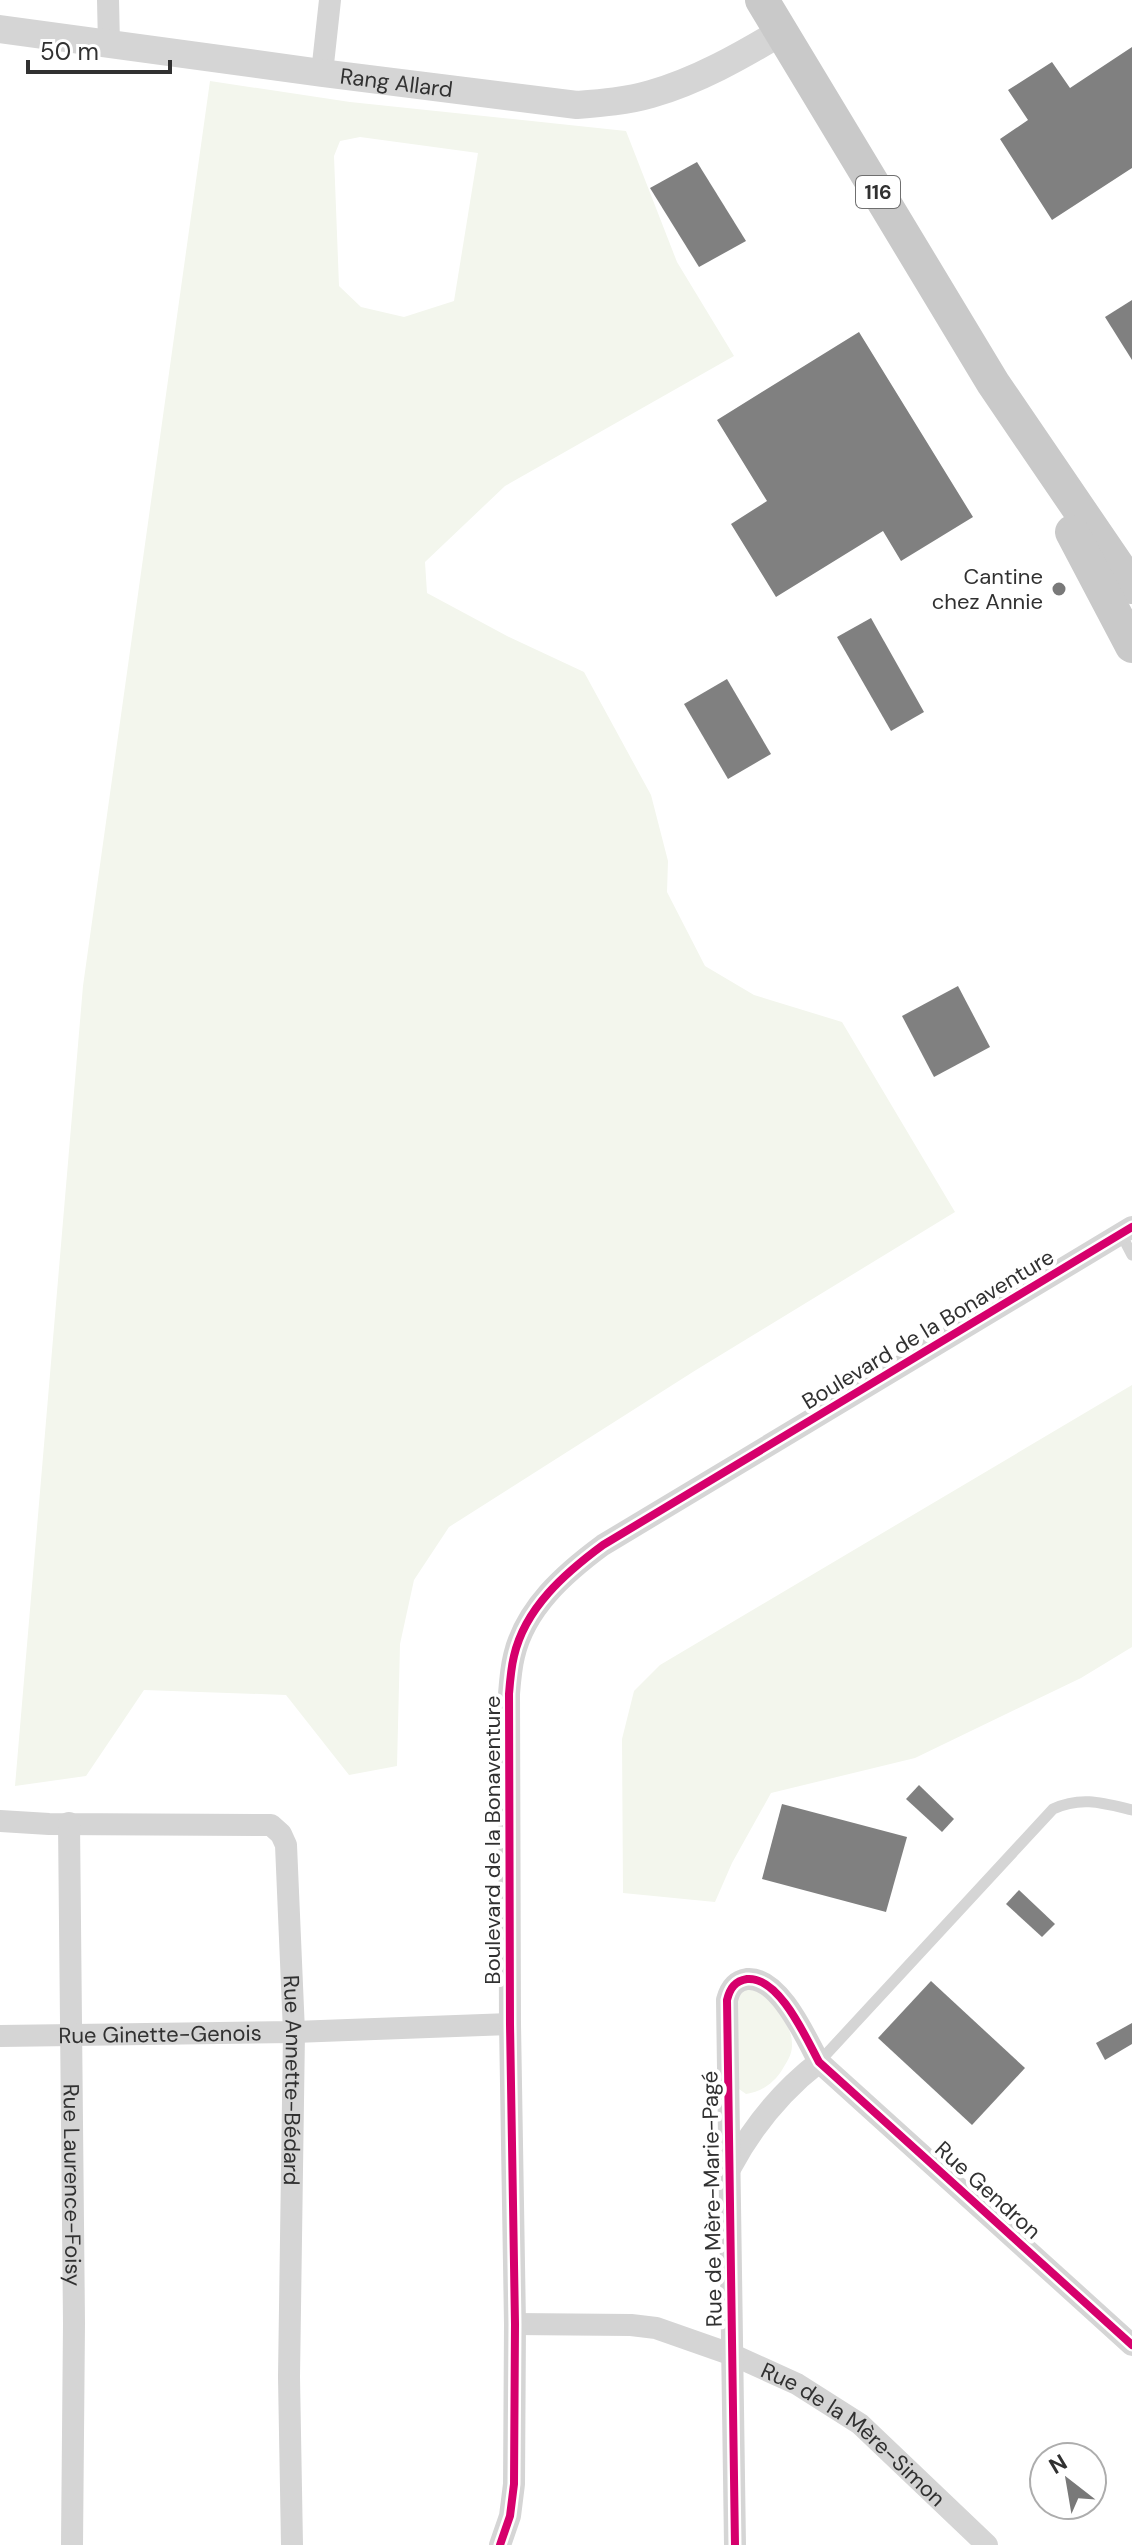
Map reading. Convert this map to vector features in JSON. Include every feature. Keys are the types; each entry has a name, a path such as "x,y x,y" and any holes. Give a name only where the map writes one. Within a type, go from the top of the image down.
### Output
{"main road":[{"name":"116","path":"762,0 993,383 1132,587"},
{"name":"116","path":"993,383 1132,646"}],"street":[{"path":"108,0 109,44"},
{"path":"322,73 330,0"},
{"name":"Rang Allard","path":"0,29 577,105 651,94 690,80 781,32"},
{"name":"Boulevard de la Bonaventure","path":"500,2545 510,2516 514,2484 509,1694 514,1655 527,1624 544,1598 570,1570 603,1545 1126,1231"},
{"name":"Rue Annette-Bédard","path":"0,1821 271,1825 281,1834 286,1845 294,2032 289,2377 292,2545"},
{"name":"Rue Laurence-Foisy","path":"69,1823 74,2323 72,2545"},
{"name":"Rue de Mère-Marie-Pagé","path":"731,2168 745,2141 767,2113 801,2076 819,2062 775,1991 764,1982 751,1979 738,1981 729,1991 727,2000 735,2545"},
{"name":"Rue Ginette-Genois","path":"0,2036 294,2032 510,2024"},
{"name":"Rue Gendron","path":"819,2062 1132,2345"},
{"name":"Rue de la Mère-Simon","path":"515,2324 656,2328 733,2355 797,2384 860,2424 987,2545"}],"lane":[{"path":"1126,1231 1132,1255"},
{"path":"819,2062 1053,1809 1068,1802 1092,1800 1132,1810"}],"shaded area":[{"path":"210,81 350,102 626,131 677,262 734,356 505,486 425,562 427,593 507,636 584,672 651,795 668,861 667,892 705,966 754,995 842,1022 955,1212 696,1370 449,1527 414,1580 400,1644 397,1766 349,1775 286,1695 144,1690 86,1776 15,1786 83,986","holes":["360,137 478,153 454,301 404,317 361,307 339,286 334,156 340,141"]},
{"path":"1132,1385 1132,1647 1081,1678 915,1758 771,1793 732,1863 715,1902 623,1893 622,1739 634,1691 660,1665"},
{"path":"756,1988 769,1999 785,2021 792,2049 775,2079 762,2089 746,2094 739,2089 737,1992"}],"building":[{"path":"1132,47 1132,168 1052,220 1000,139 1028,120 1008,90 1052,62 1070,88"},
{"path":"697,162 746,241 699,267 650,188"},
{"path":"1132,300 1132,360 1105,317"},
{"path":"859,332 973,517 901,561 883,531 776,597 731,524 767,501 717,420"},
{"path":"871,618 924,712 891,731 837,637"},
{"path":"727,679 771,754 728,779 684,704"},
{"path":"958,986 990,1047 934,1077 902,1016"},
{"path":"919,1785 954,1819 942,1832 906,1799"},
{"path":"782,1804 907,1837 886,1912 762,1879"},
{"path":"1019,1890 1055,1924 1042,1937 1006,1904"},
{"path":"931,1981 1025,2068 972,2125 878,2038"},
{"path":"1132,2023 1132,2044 1105,2060 1096,2043"}],"cycle path":[{"path":"500,2545 510,2516 514,2484 509,1694 514,1656 527,1622 548,1593 603,1545 1132,1227"},
{"path":"735,2545 727,2000 731,1989 739,1981 759,1981 770,1987 790,2010 819,2062 1132,2345"}],"place":[{"name":"Cantine chez Annie","path":"1059,589"}]}
